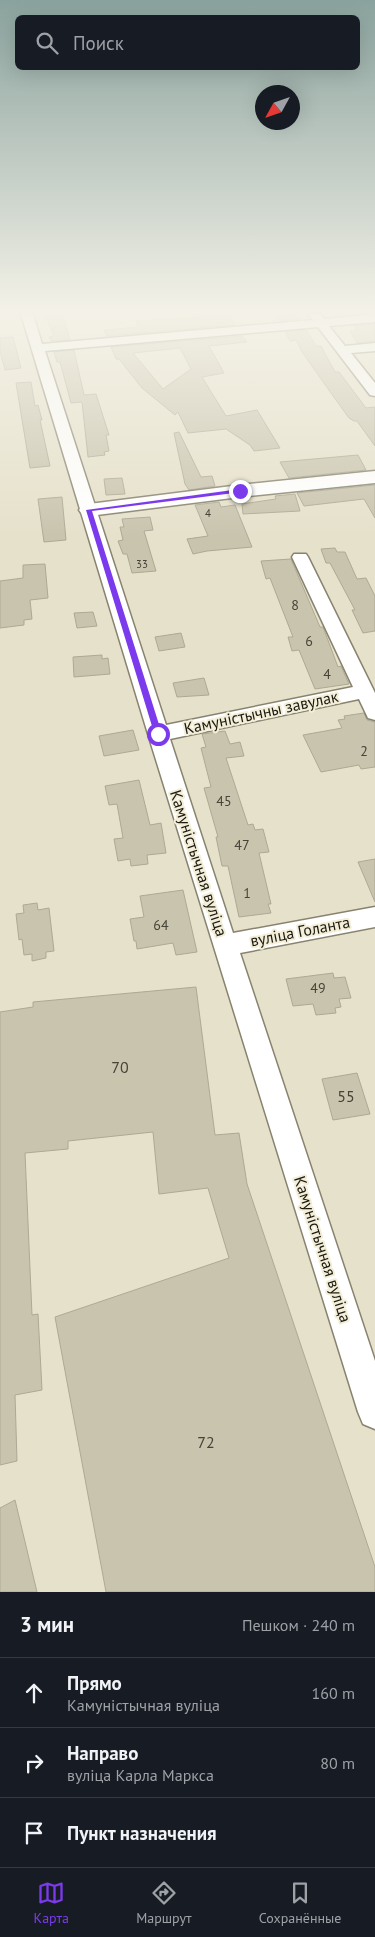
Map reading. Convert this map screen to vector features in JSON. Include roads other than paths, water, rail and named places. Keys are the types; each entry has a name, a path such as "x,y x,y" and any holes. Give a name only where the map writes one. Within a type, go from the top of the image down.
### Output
{"street":[{"name":"Камуністычная вуліца","path":"50,388 225,945 375,1412"},
{"path":"89,510 240,491 375,477"},
{"path":"300,557 375,712"},
{"name":"Камуністычны завулак","path":"158,734 364,691"},
{"name":"вуліца Голанта","path":"225,945 375,917"}]}
